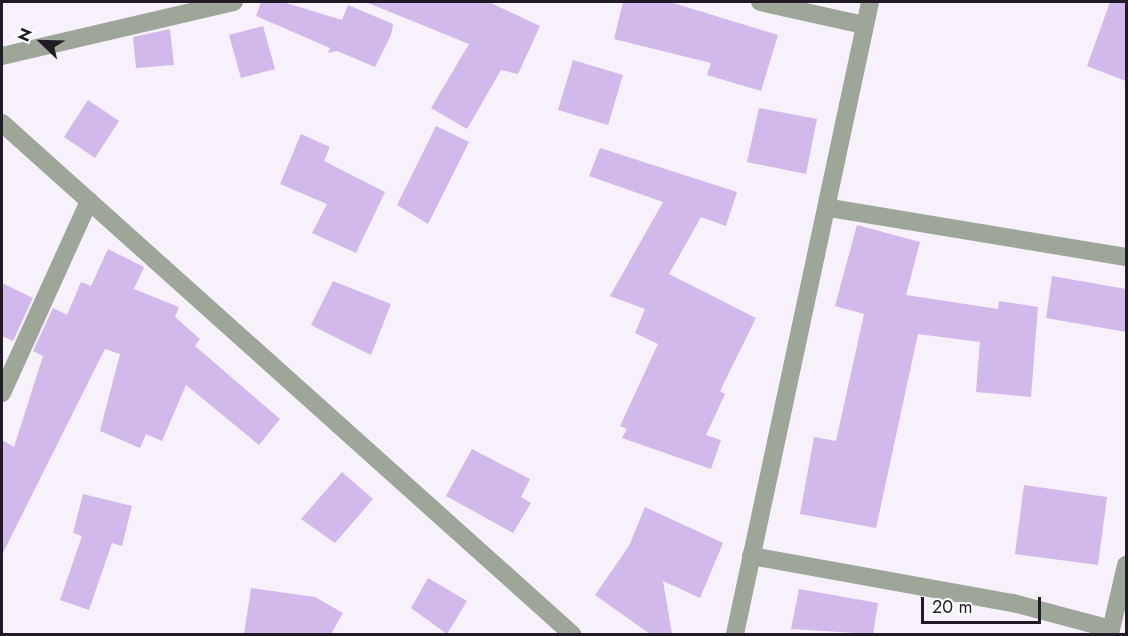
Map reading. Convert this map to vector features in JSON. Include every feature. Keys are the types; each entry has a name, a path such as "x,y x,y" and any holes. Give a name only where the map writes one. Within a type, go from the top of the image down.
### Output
{"street":[{"path":"2,56 234,2"},
{"path":"760,2 864,25"},
{"path":"735,634 830,208 870,2"},
{"path":"2,123 572,634"},
{"path":"2,393 89,201"},
{"path":"830,208 1126,257"},
{"path":"751,556 1013,603 1110,632 1126,565"}],"building":[{"path":"261,2 283,2 342,20 348,5 393,24 391,35 375,67 337,51 328,53 330,48 256,16"},
{"path":"489,2 540,26 518,74 501,70 467,129 431,108 469,44 368,3"},
{"path":"623,2 670,2 778,35 761,91 707,75 711,63 614,39"},
{"path":"1110,2 1126,2 1126,81 1087,66"},
{"path":"263,26 275,69 241,78 229,35"},
{"path":"170,29 174,65 136,68 133,37"},
{"path":"573,60 623,75 608,125 558,110"},
{"path":"88,100 119,121 95,158 64,137"},
{"path":"759,108 817,119 806,174 747,162"},
{"path":"436,126 469,142 428,224 397,205"},
{"path":"301,134 330,147 324,161 385,192 356,253 312,233 327,204 280,184"},
{"path":"600,148 737,192 726,226 701,217 669,274 756,318 720,391 725,394 706,435 721,440 711,469 622,438 627,429 620,426 658,344 635,333 645,309 610,296 663,202 589,176"},
{"path":"857,225 920,242 906,295 998,309 999,301 1038,307 1031,397 976,392 980,342 918,334 876,528 800,514 814,437 836,441 864,314 835,306"},
{"path":"108,249 144,267 134,289 179,307 175,317 200,339 195,346 280,419 259,445 186,385 162,441 146,434 140,448 100,431 120,354 105,349 2,555 2,440 14,447 43,356 33,351 53,308 67,315 81,282 91,286"},
{"path":"1052,276 1126,289 1126,332 1046,318"},
{"path":"333,281 391,304 371,355 311,325"},
{"path":"2,283 33,298 13,341 2,336"},
{"path":"472,449 530,479 521,497 531,503 513,533 446,496"},
{"path":"342,472 373,499 335,543 301,519"},
{"path":"1024,485 1107,497 1098,565 1015,554"},
{"path":"83,494 132,506 122,546 112,543 89,610 60,600 82,536 73,533"},
{"path":"645,507 723,543 700,598 663,581 672,634 650,634 595,595 629,546"},
{"path":"428,578 467,601 447,634 411,608"},
{"path":"251,588 315,597 343,613 331,634 244,634"},
{"path":"799,589 878,603 873,634 791,629"}]}
